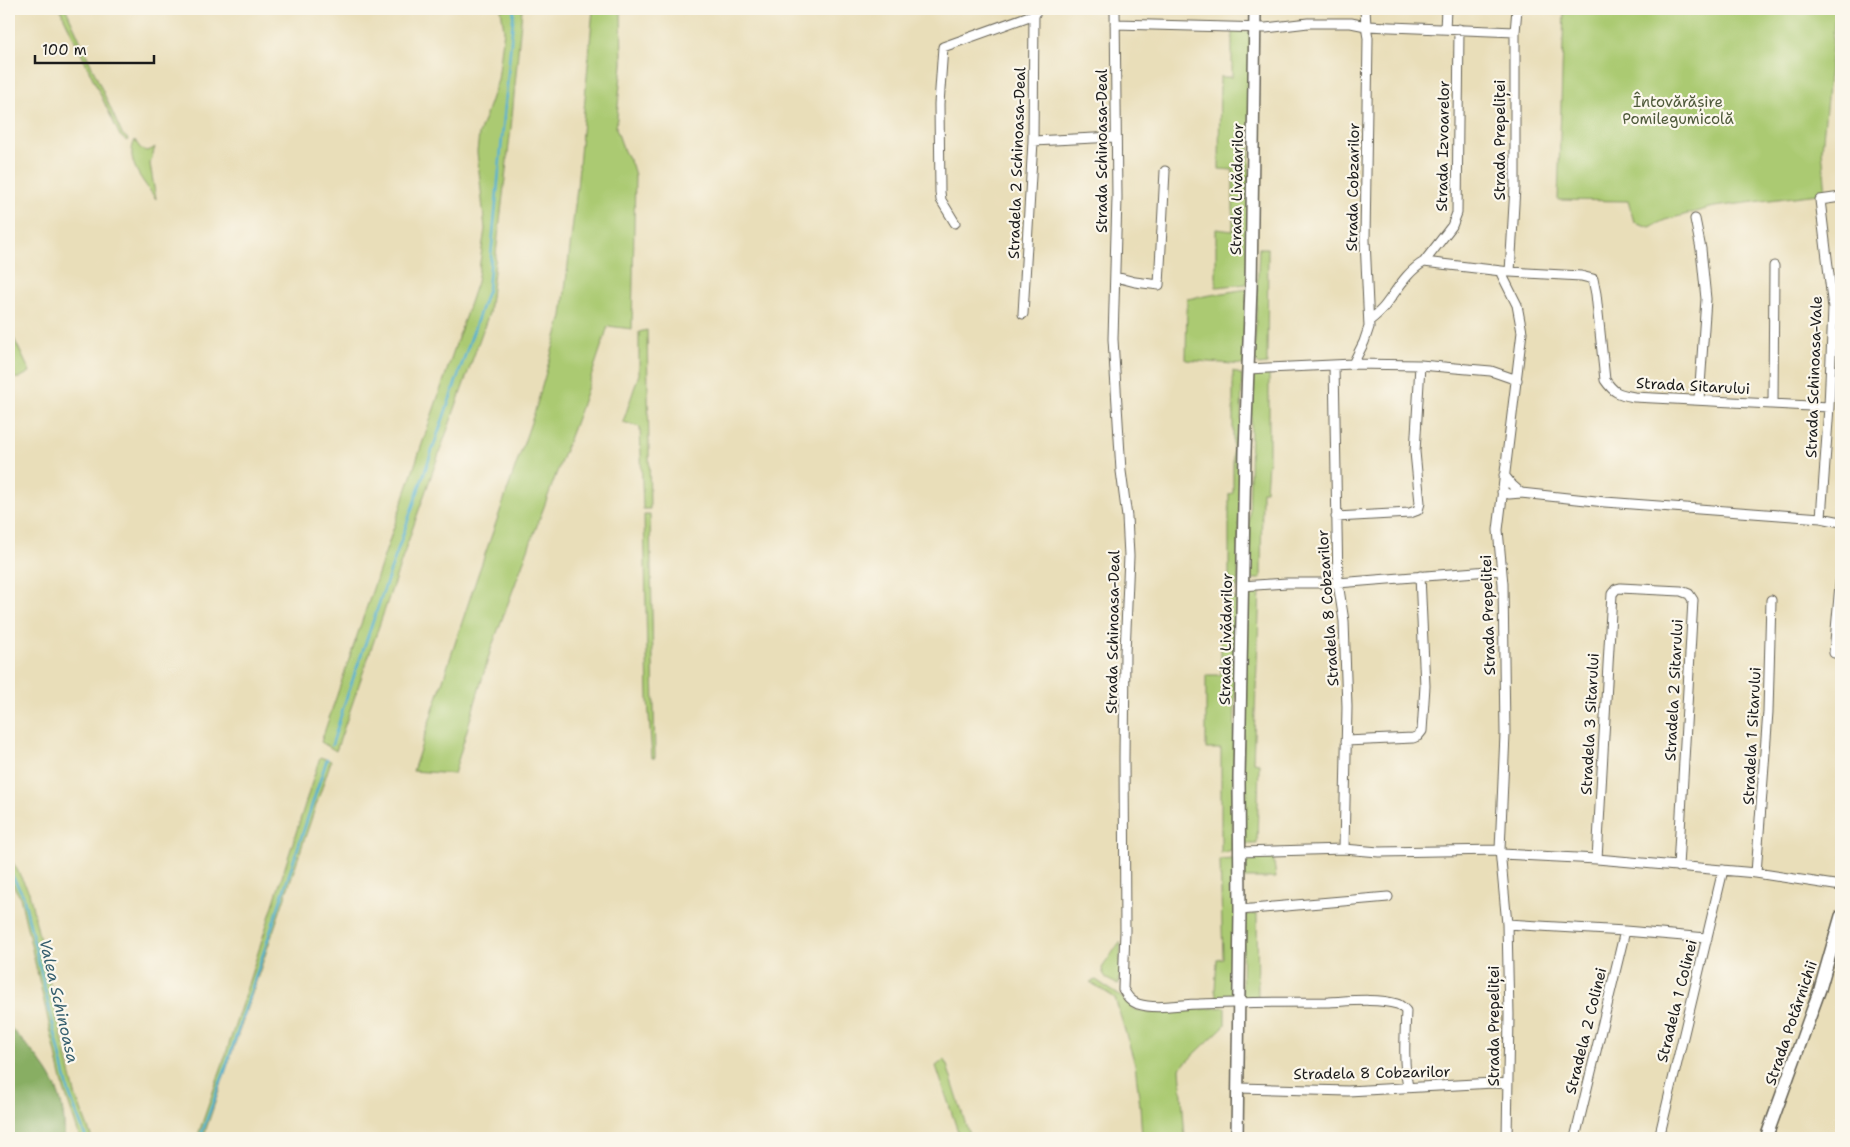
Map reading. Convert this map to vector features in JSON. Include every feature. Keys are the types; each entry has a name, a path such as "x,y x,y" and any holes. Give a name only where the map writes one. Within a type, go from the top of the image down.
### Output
{"street":[{"name":"Strada Schinoasa-Deal","path":"1115,9 1117,198 1113,339 1129,556 1125,653 1125,922 1123,989 1131,1001 1144,1006 1238,1003"},
{"name":"Strada Livădarilor","path":"1237,1138 1240,910 1238,778 1255,9"},
{"name":"Strada Cobzarilor","path":"1353,364 1364,342 1369,321 1365,240 1368,103 1366,9"},
{"path":"1445,29 1446,9"},
{"name":"Strada Prepeliței","path":"1507,1138 1509,1015 1507,924 1501,852 1505,734 1503,584 1498,530 1522,332 1517,305 1505,272 1514,187 1514,32 1517,9"},
{"name":"Stradela 2 Schinoasa-Deal","path":"955,223 941,200 940,192 940,104 943,47 1034,11 1034,141 1023,314"},
{"path":"1115,24 1266,28 1308,23 1351,23 1366,26 1514,32"},
{"name":"Strada Izvoarelor","path":"1369,321 1382,309 1405,278 1424,262 1452,226 1457,213 1458,29"},
{"path":"1034,141 1115,137"},
{"path":"1116,277 1159,285 1165,171"},
{"name":"Strada Schinoasa-Vale","path":"1821,518 1829,407 1833,308 1820,200 1841,197"},
{"path":"1694,219 1701,249 1706,299 1699,400"},
{"path":"1424,262 1505,272"},
{"path":"1773,404 1774,266"},
{"name":"Strada Sitarului","path":"1505,272 1581,276 1593,279 1605,380 1612,390 1618,394 1634,397 1829,407"},
{"path":"1248,369 1353,364 1420,365 1491,371 1517,380"},
{"path":"1336,517 1410,513 1418,510 1420,503 1416,452 1420,365"},
{"name":"Stradela 8 Cobzarilor","path":"1334,366 1338,583 1344,637 1347,707 1344,849"},
{"path":"1504,475 1521,493"},
{"path":"1502,492 1605,502 1821,518 1841,522"},
{"path":"1242,586 1287,583 1338,583 1501,570"},
{"path":"1834,653 1841,573"},
{"path":"1346,741 1414,738 1422,731 1425,686 1420,576"},
{"name":"Stradela 2 Sitarului","path":"1614,591 1620,588 1681,591 1689,594 1693,600 1678,867"},
{"name":"Stradela 3 Sitarului","path":"1597,859 1611,606 1614,591"},
{"name":"Stradela 1 Sitarului","path":"1756,873 1768,712 1771,600"},
{"path":"1240,852 1344,849 1379,852 1501,852 1756,873 1841,886"},
{"name":"Stradela 1 Colinei","path":"1658,1138 1723,870"},
{"path":"1240,910 1388,897"},
{"name":"Strada Potârnichii","path":"1766,1138 1820,989 1841,916"},
{"path":"1507,924 1707,938"},
{"name":"Stradela 2 Colinei","path":"1575,1138 1625,931"},
{"path":"1238,1003 1367,1001 1401,1006 1406,1011 1404,1050 1408,1087"},
{"name":"Stradela 8 Cobzarilor","path":"1238,1088 1348,1091 1508,1084"}],"green space":[{"path":"60,9 66,9 122,134 128,139 127,141 120,136"},
{"path":"501,9 522,9 511,128 489,313 336,751 321,742 477,282 485,229 477,152 479,134 498,80 504,30"},
{"path":"593,9 621,9 622,63 616,128 635,175 632,329 608,326 580,410 491,649 454,774 413,771 475,583 535,411 562,316 577,188"},
{"name":"Întovărășire Pomilegumicolă","path":"1564,9 1841,9 1841,13 1835,13 1822,150 1826,193 1714,207 1665,220 1650,227 1634,222 1628,201 1558,200"},
{"path":"1232,30 1252,32 1247,284 1216,287 1216,229 1233,231 1233,170 1219,169 1220,77 1232,77"},
{"path":"135,140 143,150 148,151 155,147 150,164 156,199 141,178 134,163 132,148"},
{"path":"1259,248 1268,248 1267,364 1259,365 1254,360"},
{"path":"1247,289 1244,365 1186,360 1187,299"},
{"path":"9,328 30,372 19,378 9,379"},
{"path":"647,330 650,509 643,509 640,427 623,422 639,374 639,332"},
{"path":"1233,371 1242,375 1238,587 1235,590 1229,590 1229,494 1233,493"},
{"path":"1252,373 1269,373 1269,463 1266,491 1262,491 1261,579 1248,579"},
{"path":"644,515 650,515 655,758 652,758 648,700"},
{"path":"1260,590 1253,762 1259,763 1257,844 1244,844 1243,768 1246,592"},
{"path":"1227,596 1234,598 1237,602 1232,850 1221,853 1221,749 1206,749 1206,675 1221,675 1221,634 1228,633"},
{"path":"320,757 331,761 203,1138 197,1138 223,1063"},
{"path":"1273,854 1276,878 1243,878 1243,855"},
{"path":"9,855 29,892 75,1094 92,1138 80,1138 64,1089 20,897 9,878"},
{"path":"1233,859 1236,861 1235,990 1232,995 1217,998 1215,990 1217,959 1223,958 1220,860"},
{"path":"1257,914 1258,999 1242,1000 1243,915"},
{"path":"1119,943 1121,943 1119,984 1108,979 1102,968"},
{"path":"1096,980 1120,996 1134,1009 1150,1013 1225,1007 1225,1025 1180,1068 1185,1138 1142,1138 1135,1064 1115,998 1090,982"},
{"path":"9,1026 42,1064 57,1089 64,1120 64,1138 9,1138"},
{"path":"945,1059 970,1138 960,1138 936,1066"}],"waterway":[{"path":"332,745 345,702 488,289 514,9"},
{"path":"200,1138 225,1070 327,759"},
{"name":"Valea Schinoasa","path":"9,870 23,895 69,1093 86,1138"}]}
